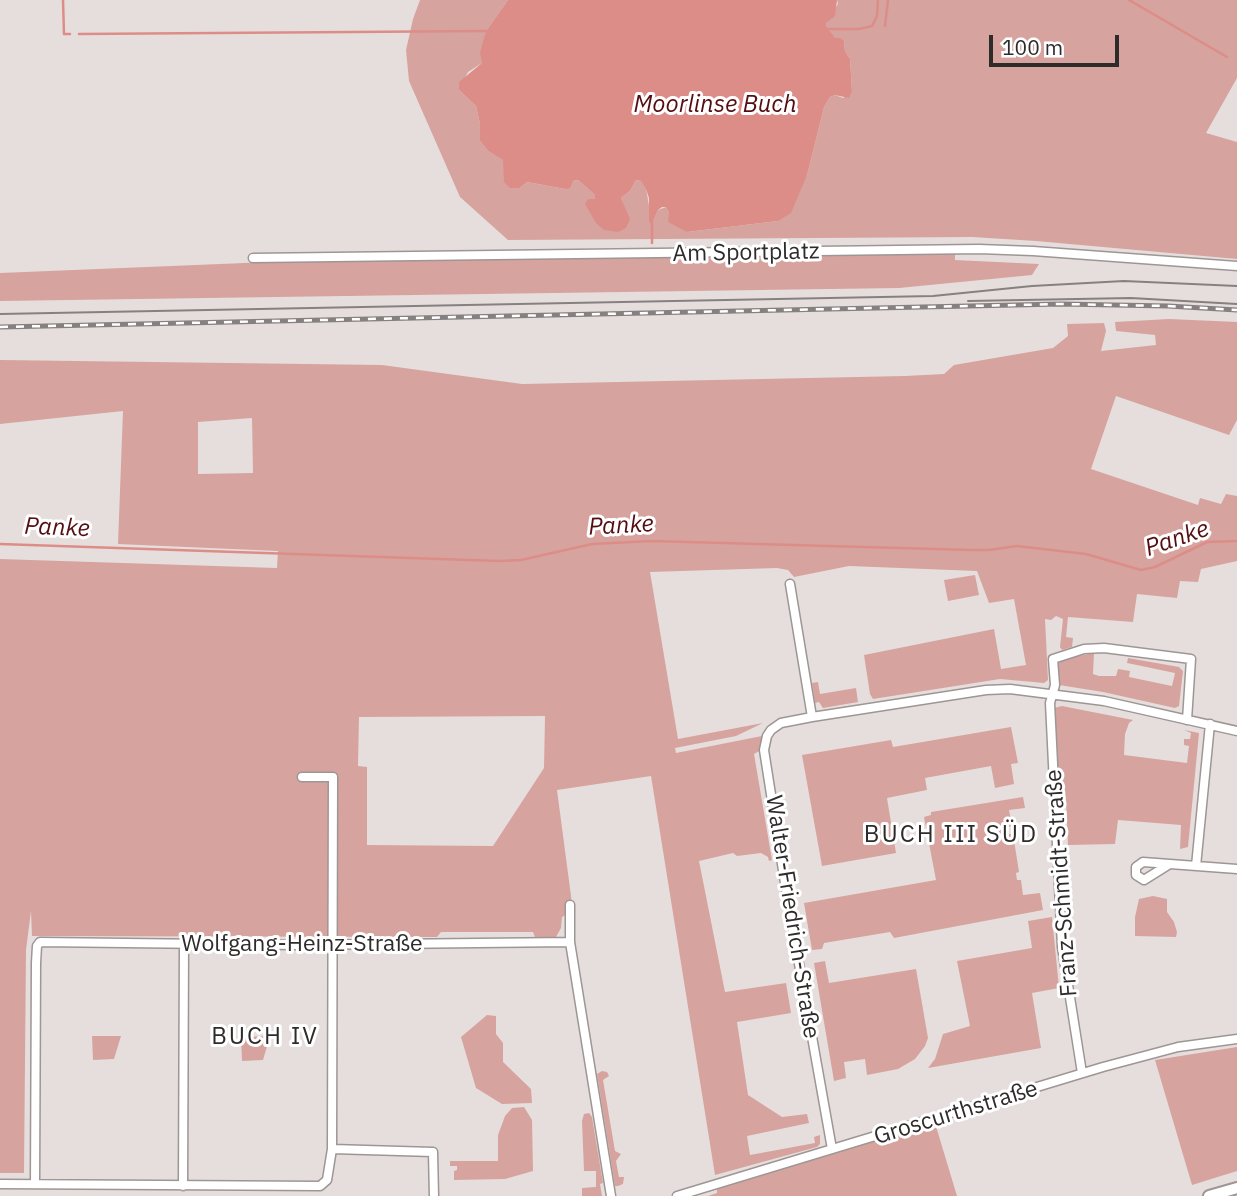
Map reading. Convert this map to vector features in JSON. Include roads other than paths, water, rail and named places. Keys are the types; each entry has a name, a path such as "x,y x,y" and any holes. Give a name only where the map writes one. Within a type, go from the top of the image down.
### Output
{"main road":[{"path":"1209,1196 1237,1188"}],"street":[{"name":"Am Sportplatz","path":"253,258 979,249 1237,266"},
{"path":"790,584 812,717"},
{"path":"1052,693 1055,685 1054,659 1084,649 1104,648 1191,659 1187,720"},
{"name":"Walter-Friedrich-Straße","path":"832,1149 764,750 767,736 776,726 812,717 985,690 1010,689 1104,702 1237,731"},
{"name":"Franz-Schmidt-Straße","path":"1052,693 1050,703 1062,947 1082,1073"},
{"path":"1196,866 1210,724"},
{"path":"0,1184 320,1186 327,1180 332,1149 333,777 302,777"},
{"path":"1168,865 1237,869"},
{"path":"570,905 570,942 611,1196"},
{"name":"Wolfgang-Heinz-Straße","path":"35,1184 37,946 40,942 332,945 570,942"},
{"path":"183,1186 184,944"},
{"name":"Groscurthstraße","path":"677,1196 1082,1073 1178,1047 1237,1039"},
{"path":"332,1149 433,1152 434,1196"}],"water":[{"name":"Moorlinse Buch","path":"508,0 837,0 835,16 826,23 835,38 844,41 845,51 850,59 852,91 849,98 835,95 830,97 824,107 807,175 791,213 778,221 687,232 668,222 669,213 666,207 662,207 652,224 649,222 649,198 646,189 641,181 636,180 630,191 621,198 630,219 626,228 618,232 604,230 596,223 585,204 588,199 595,199 595,195 578,180 565,189 527,182 520,188 510,188 504,182 503,160 488,151 480,141 476,106 459,90 459,82 482,63 480,53 486,31"}],"waterway":[{"path":"63,0 64,34 70,34"},
{"path":"826,29 859,29 872,26 877,16 878,0"},
{"path":"885,26 888,0"},
{"path":"1129,0 1227,57"},
{"path":"79,34 487,31"},
{"path":"652,220 652,243"},
{"name":"Panke","path":"0,544 499,561 521,560 592,544 652,541 970,550 1017,546 1086,554 1141,570 1155,567 1207,542 1237,541"}],"tram line":[{"path":"0,314 933,296 1032,286 1124,281 1237,286"},
{"path":"968,301 1131,298 1237,304"}],"railway":[{"path":"0,327 1061,304 1237,310"}],"district":[{"name":"BUCH III SÜD","path":"951,835"},
{"name":"BUCH IV","path":"265,1037"}]}
